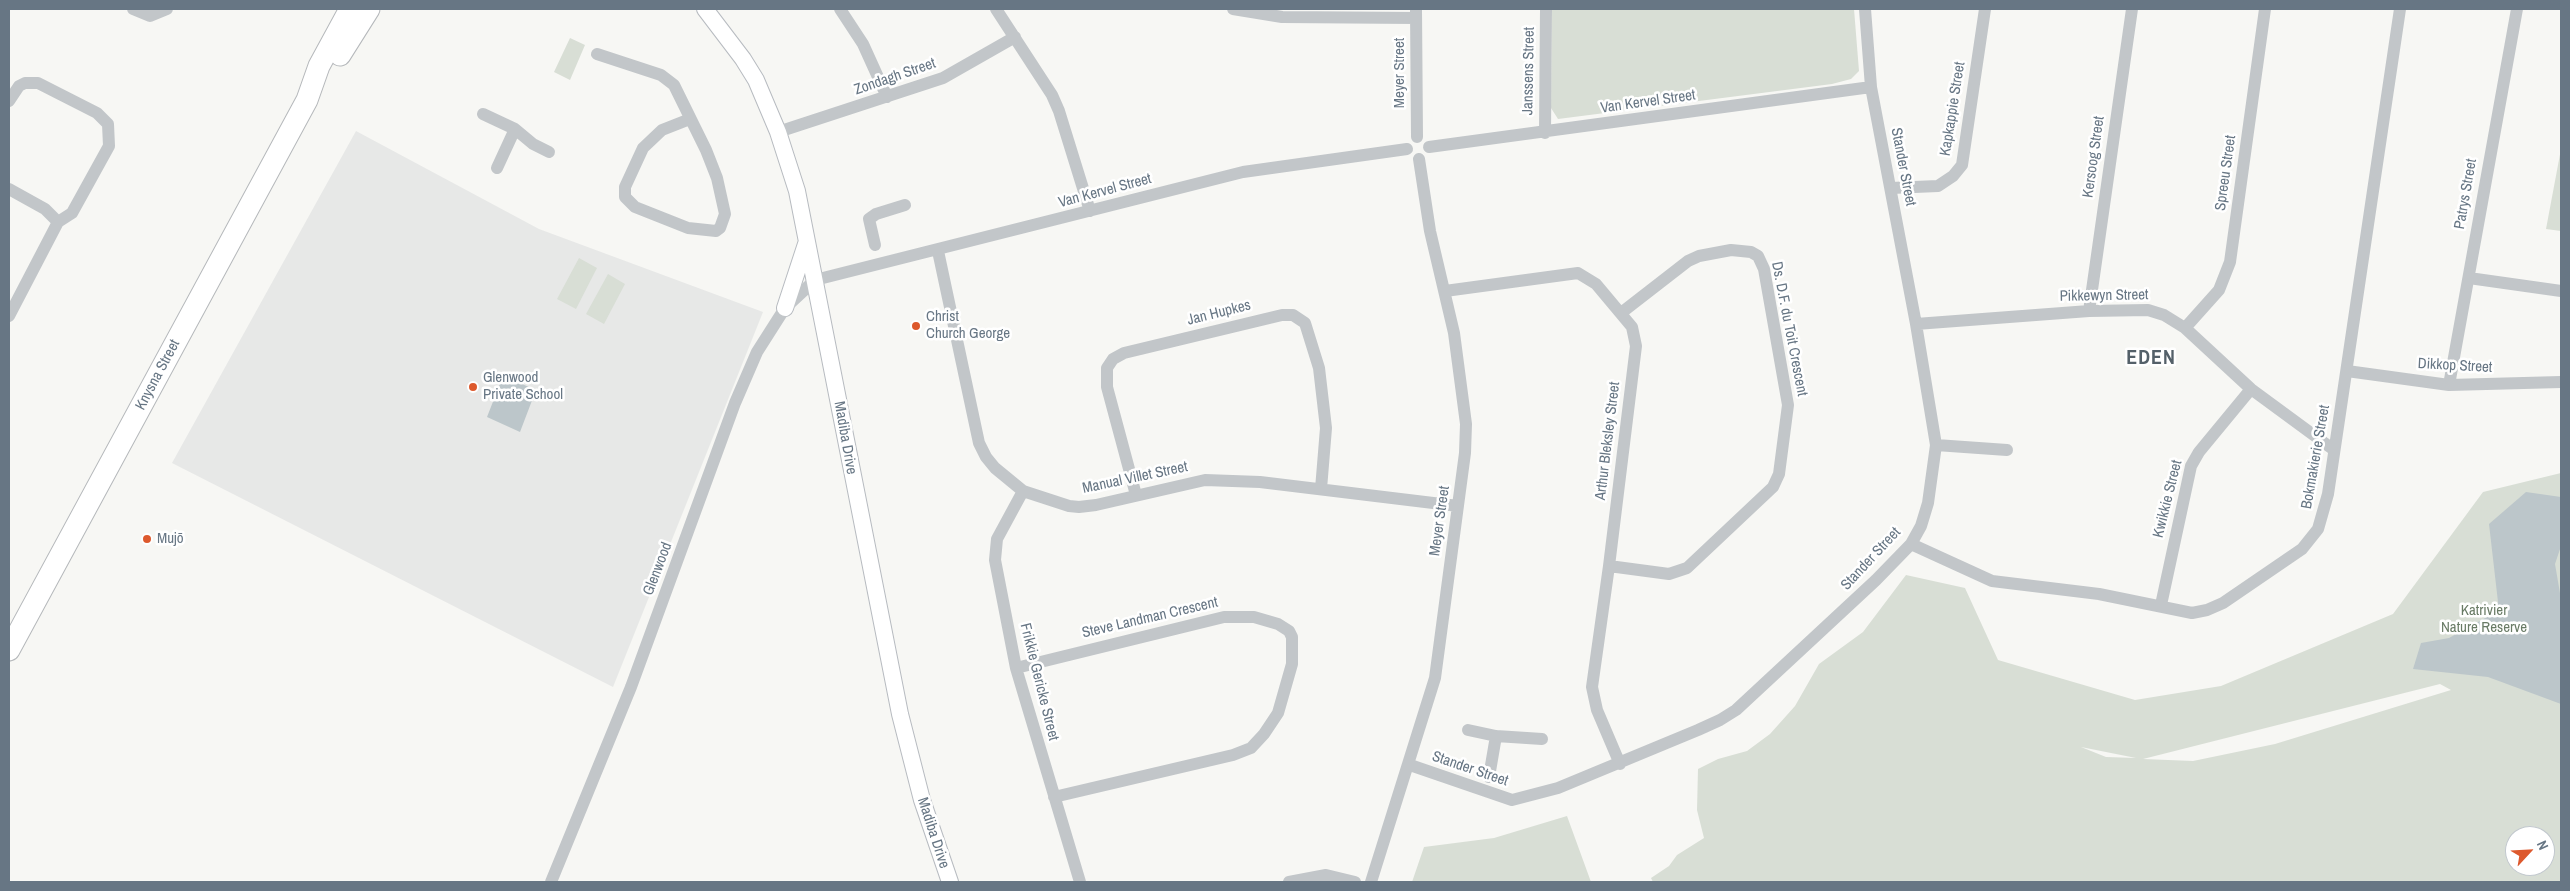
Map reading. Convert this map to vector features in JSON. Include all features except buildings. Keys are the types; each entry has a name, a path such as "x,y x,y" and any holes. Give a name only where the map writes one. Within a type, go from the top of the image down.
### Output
{"highway":[{"name":"Knysna Street","path":"9,650 306,100 319,66 350,9"},
{"name":"Knysna Street","path":"306,100 329,74 369,9"}],"street":[{"path":"133,9 150,16 167,9"},
{"name":"Madiba Drive","path":"705,9 743,59 765,100 778,132 797,191 902,723 922,800 950,882"},
{"path":"840,9 863,44 887,98"},
{"path":"996,9 1059,111 1090,211"},
{"path":"1233,9 1282,17 1416,13"},
{"name":"Janssens Street","path":"1545,133 1546,9"},
{"name":"Stander Street","path":"1410,765 1512,800 1558,788 1620,764 1729,715 1876,580 1911,544 1921,526 1928,503 1936,445 1916,324 1871,87 1865,9"},
{"name":"Kapkappie Street","path":"1891,188 1938,186 1953,176 1962,165 1985,9"},
{"name":"Kersoog Street","path":"2089,311 2132,9"},
{"name":"Spreeu Street","path":"2185,328 2219,290 2230,262 2265,9"},
{"name":"Bokmakierie Street","path":"1911,544 1992,581 2059,588 2161,605 2178,612 2192,613 2206,610 2238,594 2302,549 2318,529 2324,513 2347,371 2400,9"},
{"name":"Patrys Street","path":"2449,385 2469,278 2481,199 2517,9"},
{"name":"Meyer Street","path":"1416,13 1417,137"},
{"name":"Zondagh Street","path":"778,132 887,98 943,78 1015,37"},
{"path":"597,54 661,75 674,85 718,178 725,214 720,228 716,231 688,228 635,207 625,197 627,182 643,148 662,130 690,119"},
{"path":"9,101 19,86 26,83 38,83 97,113 108,124 109,146 72,213 58,222 9,316"},
{"name":"Van Kervel Street","path":"1429,147 1545,133 1871,87"},
{"path":"483,114 515,130 532,144 549,152"},
{"path":"497,168 515,130"},
{"path":"1417,137 1426,141 1429,147 1427,154 1419,159 1410,156 1407,149 1410,139 1417,137"},
{"name":"Van Kervel Street","path":"815,280 1243,172 1407,149"},
{"name":"Meyer Street","path":"1371,882 1410,765 1435,678 1458,506 1466,424 1454,334 1427,217 1419,159"},
{"path":"9,189 45,209 58,222"},
{"path":"875,245 869,219 876,214 905,205"},
{"path":"785,308 807,241"},
{"name":"Manual Villet Street","path":"938,250 979,442 986,457 995,468 1023,491 1068,506 1096,506 1205,480 1260,482 1321,488 1458,506"},
{"name":"Ds. D.F. du Toit Crescent","path":"1609,566 1669,574 1687,568 1773,488 1779,474 1788,405 1764,269 1758,256 1751,252 1731,250 1699,256 1688,261 1621,313"},
{"name":"Arthur Bleksley Street","path":"1445,291 1578,273 1596,284 1632,327 1636,346 1609,566 1592,668 1592,686 1597,710 1620,764"},
{"path":"2469,278 2561,291"},
{"name":"Glenwood","path":"552,882 631,687 735,403 757,352 785,308 815,280"},
{"name":"Pikkewyn Street","path":"1916,324 2089,311 2148,310 2164,314 2185,328 2251,389 2334,450"},
{"name":"Jan Hupkes","path":"1136,495 1107,387 1107,368 1113,359 1124,353 1282,315 1297,316 1307,326 1319,368 1326,428 1321,488"},
{"name":"Dikkop Street","path":"2347,371 2449,385 2561,382"},
{"name":"Kwikkie Street","path":"2161,605 2191,466 2199,452 2251,389"},
{"path":"1936,445 2007,450"},
{"name":"Frikkie Gericke Street","path":"1023,491 1004,524 995,549 1016,668 1080,882"},
{"name":"Steve Landman Crescent","path":"1016,668 1224,617 1254,617 1278,624 1288,631 1292,637 1292,664 1278,713 1264,734 1251,748 1233,755 1054,797"},
{"path":"1468,730 1496,736 1542,739"},
{"path":"1489,777 1496,736"},
{"path":"1288,882 1326,875 1355,882"}],"shaded area":[{"name":"Glenwood Private School","path":"356,131 539,229 763,312 613,687 172,463"},
{"path":"503,376 536,390 520,432 487,417"},
{"path":"2526,492 2561,497 2561,546 2555,564 2561,599 2561,704 2488,677 2413,669 2421,643 2449,638 2487,617 2498,602 2489,524"}],"green space":[{"path":"1552,9 1854,9 1859,71 1851,79 1832,84 1558,119 1551,108"},
{"path":"570,38 585,45 570,80 554,72"},
{"path":"2561,149 2561,231 2546,229"},
{"path":"579,258 597,268 576,309 557,299"},
{"path":"608,274 625,284 604,324 586,314"},
{"name":"Katrivier Nature Reserve","path":"2561,473 2561,882 1653,882 1651,878 1669,866 1677,855 1704,838 1697,810 1698,769 1718,759 1747,751 1770,734 1795,706 1819,664 1863,632 1906,575 1965,588 1998,660 2135,700 2221,686 2393,614 2483,492","holes":["2440,684 2451,690 2275,744 2193,761 2143,759","2081,747 2136,758 2106,757"]},
{"path":"1567,816 1591,882 1412,882 1424,847 1494,838"}],"place":[{"name":"Christ Church George","path":"916,326"},
{"name":"Glenwood Private School","path":"473,387"},
{"name":"Mujō","path":"147,539"}],"district":[{"name":"EDEN","path":"2151,359"}]}
